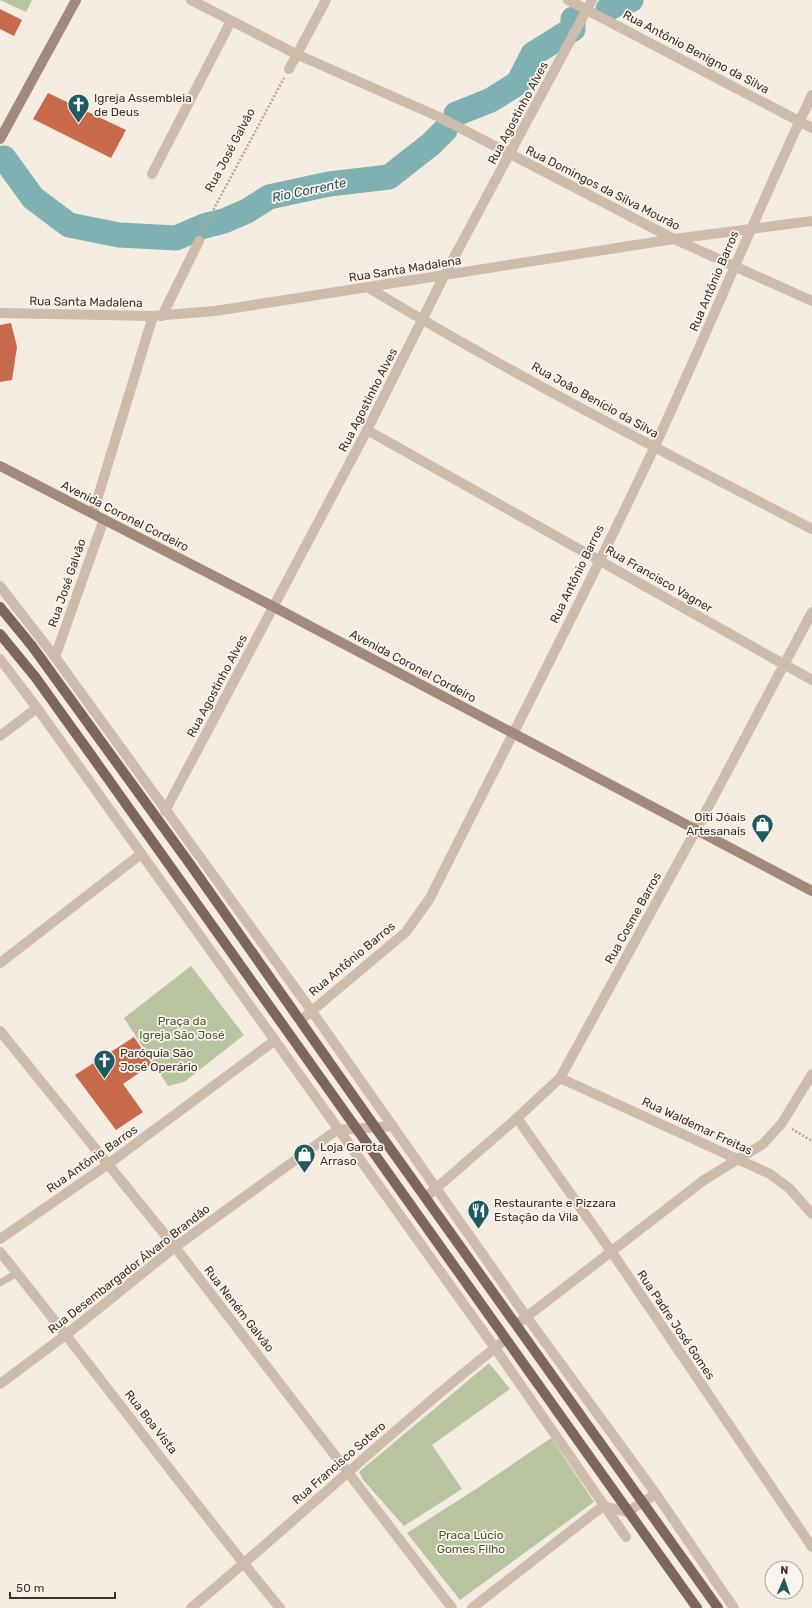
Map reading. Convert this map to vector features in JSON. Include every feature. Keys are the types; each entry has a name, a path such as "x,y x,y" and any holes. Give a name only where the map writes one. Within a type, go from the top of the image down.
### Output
{"main road":[{"path":"0,607 41,658 190,864 301,1020 375,1128 426,1197 718,1608"},
{"path":"0,634 57,707 175,875 282,1022 356,1129 696,1608"},
{"path":"175,875 190,864"}],"street":[{"path":"0,139 76,0"},
{"name":"Rua Domingos da Silva Mourão","path":"190,0 296,54 437,116 510,156 674,240 736,266 812,301"},
{"path":"289,69 326,0"},
{"name":"Rua Antônio Benigno da Silva","path":"568,0 812,128"},
{"name":"Rua Agostinho Alves","path":"165,811 367,430 423,321 444,276 510,156 592,0"},
{"path":"152,174 231,21"},
{"name":"Rua Antônio Barros","path":"301,1020 311,1010 406,932 430,898 654,447 736,266 750,230 812,95"},
{"name":"Rua Santa Madalena","path":"0,313 158,316 215,311 674,240 812,221"},
{"path":"93,513 158,316 199,241"},
{"name":"Rua João Benício da Silva","path":"369,288 423,321 654,447 812,529"},
{"name":"Rua Francisco Vagner","path":"367,430 812,680"},
{"name":"Avenida Coronel Cordeiro","path":"0,466 274,607 512,734 812,891"},
{"name":"Rua José Galvão","path":"55,657 104,519"},
{"path":"0,586 55,657 165,811 311,1010 437,1187 526,1316 656,1494 734,1608"},
{"name":"Rua Cosme Barros","path":"426,1197 517,1118 560,1078 696,830 812,612"},
{"path":"0,659 37,708 495,1348 603,1506 626,1537"},
{"path":"0,736 37,708"},
{"path":"0,963 141,854"},
{"name":"Rua Neném Galvão","path":"0,1031 174,1247 452,1608"},
{"name":"Rua Antônio Barros","path":"0,1239 108,1165 274,1041"},
{"path":"516,1325 704,1180 740,1160 763,1144 782,1123 812,1074"},
{"name":"Rua Waldemar Freitas","path":"560,1078 770,1174 784,1185 812,1214"},
{"name":"Rua Padre José Gomes","path":"517,1118 611,1251 812,1547"},
{"path":"338,1130 393,1126"},
{"name":"Rua Desembargador Álvaro Brandão","path":"0,1384 67,1334 174,1247 338,1130"},
{"name":"Rua Boa Vista","path":"0,1252 67,1334 244,1564 280,1608"},
{"name":"Rua Francisco Sotero","path":"191,1608 244,1564 347,1471 506,1340"},
{"path":"603,1506 627,1512 642,1501 656,1494"},
{"path":"472,1608 603,1506"}],"lane":[{"path":"0,1283 17,1273"}],"path":[{"name":"Rua José Galvão","path":"199,241 204,226 289,69"},
{"path":"782,1123 812,1141"}],"green space":[{"path":"0,0 32,0 26,12"},
{"name":"Praça da Igreja São José","path":"191,966 244,1035 184,1082 168,1086 124,1018"},
{"path":"489,1363 510,1389 432,1445 462,1489 404,1526 364,1481 359,1472"},
{"name":"Praca Lúcio Gomes Filho","path":"551,1438 594,1502 460,1600 407,1533 476,1489"}],"building":[{"path":"0,9 22,20 14,36 0,29"},
{"name":"Igreja Assembleia de Deus","path":"48,93 126,130 111,158 33,119"},
{"path":"11,323 17,347 12,380 0,382 0,325"},
{"name":"Paróquia São José Operário","path":"134,1037 152,1064 123,1084 143,1112 116,1130 75,1075"}],"waterway":[{"name":"Rio Corrente","path":"608,9 618,3 631,0"},
{"name":"Rio Corrente","path":"456,114 491,100 518,83 533,54 573,29 573,19"},
{"name":"Rio Corrente","path":"4,158 33,198 69,225 119,235 176,238 204,226 224,221 247,211 269,197 329,184 389,177 431,144 445,130"}],"place":[{"name":"Igreja Assembleia de Deus","path":"79,124"},
{"name":"Oiti Jóais Artesanais","path":"762,844"},
{"name":"Paróquia São José Operário","path":"104,1080"},
{"name":"Loja Garota Arraso","path":"304,1174"},
{"name":"Restaurante e Pizzara Estação da Vila","path":"479,1230"}]}
